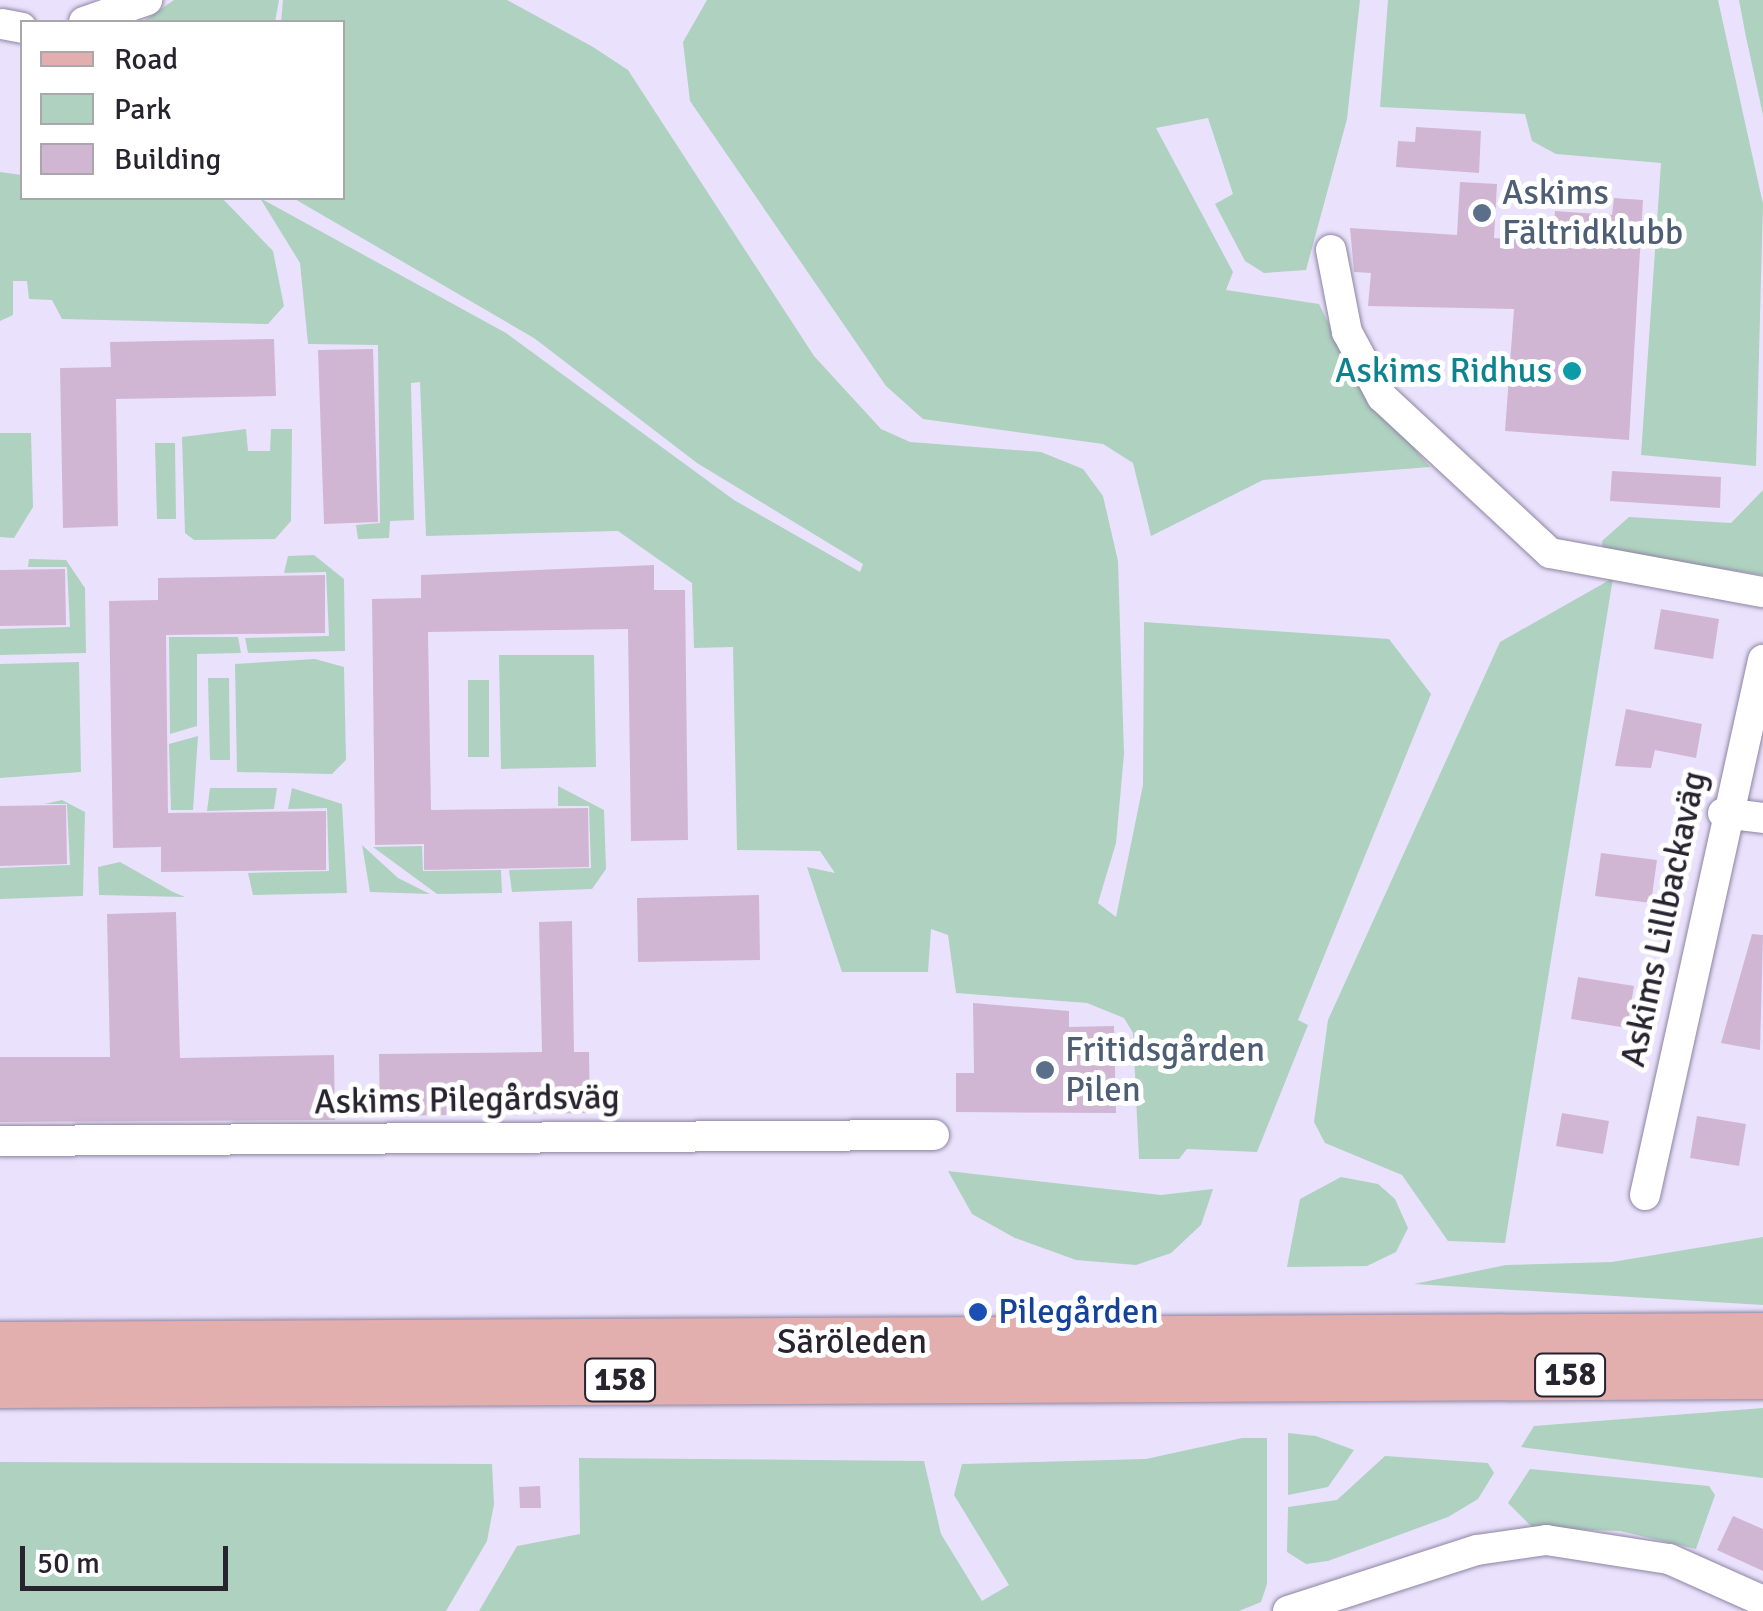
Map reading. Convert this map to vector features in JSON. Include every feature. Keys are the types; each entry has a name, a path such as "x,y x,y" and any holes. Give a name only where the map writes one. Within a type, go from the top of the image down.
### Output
{"main road":[{"name":"Säröleden","path":"0,1346 1763,1337"},
{"name":"Säröleden","path":"0,1384 1763,1376"}],"street":[{"path":"90,20 147,0"},
{"path":"1331,250 1347,332 1382,397 1550,553 1763,592"},
{"name":"Askims Lillbackaväg","path":"1646,1195 1723,813 1763,660"},
{"path":"1723,813 1763,818"},
{"name":"Askims Pilegårdsväg","path":"0,1141 934,1134"},
{"path":"1288,1611 1477,1550 1546,1540 1669,1558 1763,1600"}],"green space":[{"path":"174,0 279,0 275,20 145,20"},
{"path":"283,0 507,0 593,47 628,70 814,356 881,429 910,442 1041,452 1083,469 1103,496 1118,561 1124,754 1116,843 1098,903 1116,917 1143,785 1144,622 1389,639 1431,694 1298,1020 1308,1025 1257,1152 1187,1149 1179,1159 1139,1159 1133,1033 1124,1018 1087,1003 956,993 948,935 931,929 928,972 842,972 807,867 835,873 820,851 737,850 733,647 694,648 692,583 618,531 426,536 420,382 411,383 414,520 390,521 389,538 358,539 356,525 380,523 378,345 308,344 300,263 261,200 506,333 734,500 860,572 863,564 697,463 534,338 296,200 345,200 345,20 281,20"},
{"path":"707,0 1360,0 1347,119 1306,270 1264,273 1245,261 1215,204 1233,194 1208,118 1156,128 1233,272 1226,290 1319,304 1357,381 1430,467 1263,480 1151,536 1133,463 1103,444 923,419 886,386 690,101 683,42"},
{"path":"1388,0 1718,0 1763,204 1756,466 1641,455 1661,163 1556,154 1532,141 1525,114 1380,107"},
{"path":"1739,0 1763,0 1763,115 1746,37"},
{"path":"0,172 20,175 20,200 224,200 273,251 284,306 268,324 62,319 52,300 29,299 27,281 13,281 13,315 0,321"},
{"path":"246,429 248,451 270,451 271,429 292,429 291,521 275,539 194,540 185,533 182,437"},
{"path":"0,433 31,433 33,507 14,538 0,537"},
{"path":"155,443 175,443 176,519 157,519"},
{"path":"1763,490 1763,575 1603,551 1602,541 1629,517 1731,523"},
{"path":"314,555 344,579 345,651 248,653 245,638 329,636 326,572 284,573 288,556"},
{"path":"29,559 66,560 85,588 86,653 0,655 0,629 70,627 67,567 28,567"},
{"path":"1613,578 1505,1243 1448,1241 1402,1175 1325,1143 1314,1122 1328,1020 1500,642"},
{"path":"169,637 238,637 241,653 197,654 197,726 170,734"},
{"path":"499,655 594,655 596,767 501,769"},
{"path":"315,659 344,667 346,760 332,774 237,772 235,664"},
{"path":"79,662 81,772 0,778 0,664"},
{"path":"208,678 229,678 230,760 210,760"},
{"path":"468,680 489,680 489,757 468,757"},
{"path":"198,736 193,810 171,810 169,744"},
{"path":"558,786 604,810 606,869 592,889 512,892 509,870 591,868 589,806 558,806"},
{"path":"210,788 277,788 274,809 207,811"},
{"path":"292,788 342,804 347,893 253,895 248,873 329,871 327,808 288,809"},
{"path":"62,800 85,812 83,896 0,899 0,868 70,865 67,804 44,804"},
{"path":"362,845 398,878 430,894 370,892"},
{"path":"422,846 423,871 501,870 502,893 437,894 373,847"},
{"path":"120,862 185,897 99,895 98,867"},
{"path":"948,1171 1161,1195 1213,1189 1201,1225 1171,1253 1136,1265 1076,1260 1015,1238 972,1214"},
{"path":"1341,1177 1378,1184 1395,1199 1408,1228 1396,1252 1367,1266 1287,1267 1300,1199"},
{"path":"1763,1237 1763,1305 1414,1284 1506,1265 1612,1262"},
{"path":"1763,1408 1763,1478 1521,1447 1534,1426"},
{"path":"1288,1433 1316,1436 1354,1450 1328,1487 1288,1495"},
{"path":"1242,1438 1267,1438 1267,1584 1261,1602 1239,1611 479,1611 517,1546 580,1534 579,1458 924,1461 941,1534 982,1601 1009,1585 954,1495 962,1464 1146,1459"},
{"path":"1385,1456 1488,1463 1494,1473 1478,1499 1448,1517 1328,1561 1306,1564 1287,1552 1288,1507 1337,1500"},
{"path":"0,1462 492,1464 494,1504 487,1541 446,1611 0,1611"},
{"path":"1530,1469 1709,1486 1715,1495 1696,1549 1620,1531 1533,1528 1508,1503"}],"building":[{"path":"1416,127 1481,131 1479,173 1396,167 1398,141 1415,142"},
{"name":"Askims Ridhus","path":"1460,182 1497,184 1494,238 1553,242 1555,211 1612,215 1614,198 1643,200 1629,440 1505,431 1514,309 1368,306 1371,273 1354,272 1350,228 1457,235"},
{"path":"274,339 276,396 116,399 118,526 63,528 60,368 111,367 110,342"},
{"path":"373,349 378,522 324,524 318,350"},
{"path":"1612,471 1721,477 1720,508 1610,501"},
{"path":"654,565 654,590 685,590 688,840 631,841 628,629 428,632 431,810 588,808 589,867 424,870 424,844 375,845 372,599 421,598 421,575"},
{"path":"65,569 66,625 0,626 0,570"},
{"path":"325,575 325,633 166,635 168,813 326,811 326,870 161,872 161,847 113,848 109,601 158,600 158,578"},
{"path":"1661,609 1719,619 1713,659 1654,649"},
{"path":"1626,709 1702,724 1696,758 1655,750 1651,768 1615,766"},
{"path":"66,805 67,864 0,866 0,806"},
{"path":"1601,853 1657,860 1651,903 1595,896"},
{"path":"759,895 760,960 638,962 637,898"},
{"path":"176,912 180,1058 334,1055 335,1120 0,1122 0,1057 110,1057 107,914"},
{"path":"572,921 574,1052 589,1052 590,1113 380,1116 379,1054 542,1052 539,922"},
{"path":"1752,934 1763,935 1760,1050 1721,1043"},
{"path":"1578,977 1634,986 1627,1028 1571,1019"},
{"name":"Fritidsgården Pilen","path":"973,1003 1069,1011 1069,1027 1114,1026 1116,1113 956,1112 956,1073 974,1073"},
{"path":"1562,1113 1609,1121 1603,1154 1556,1146"},
{"path":"1697,1116 1746,1124 1739,1166 1690,1158"},
{"path":"540,1486 541,1508 520,1508 519,1487"},
{"path":"1733,1516 1763,1529 1763,1571 1717,1550"}],"place":[{"name":"Askims Fältridklubb","path":"1482,213"},
{"name":"Askims Ridhus","path":"1572,371"},
{"name":"Fritidsgården Pilen","path":"1045,1070"},
{"name":"Pilegården","path":"978,1312"}]}
